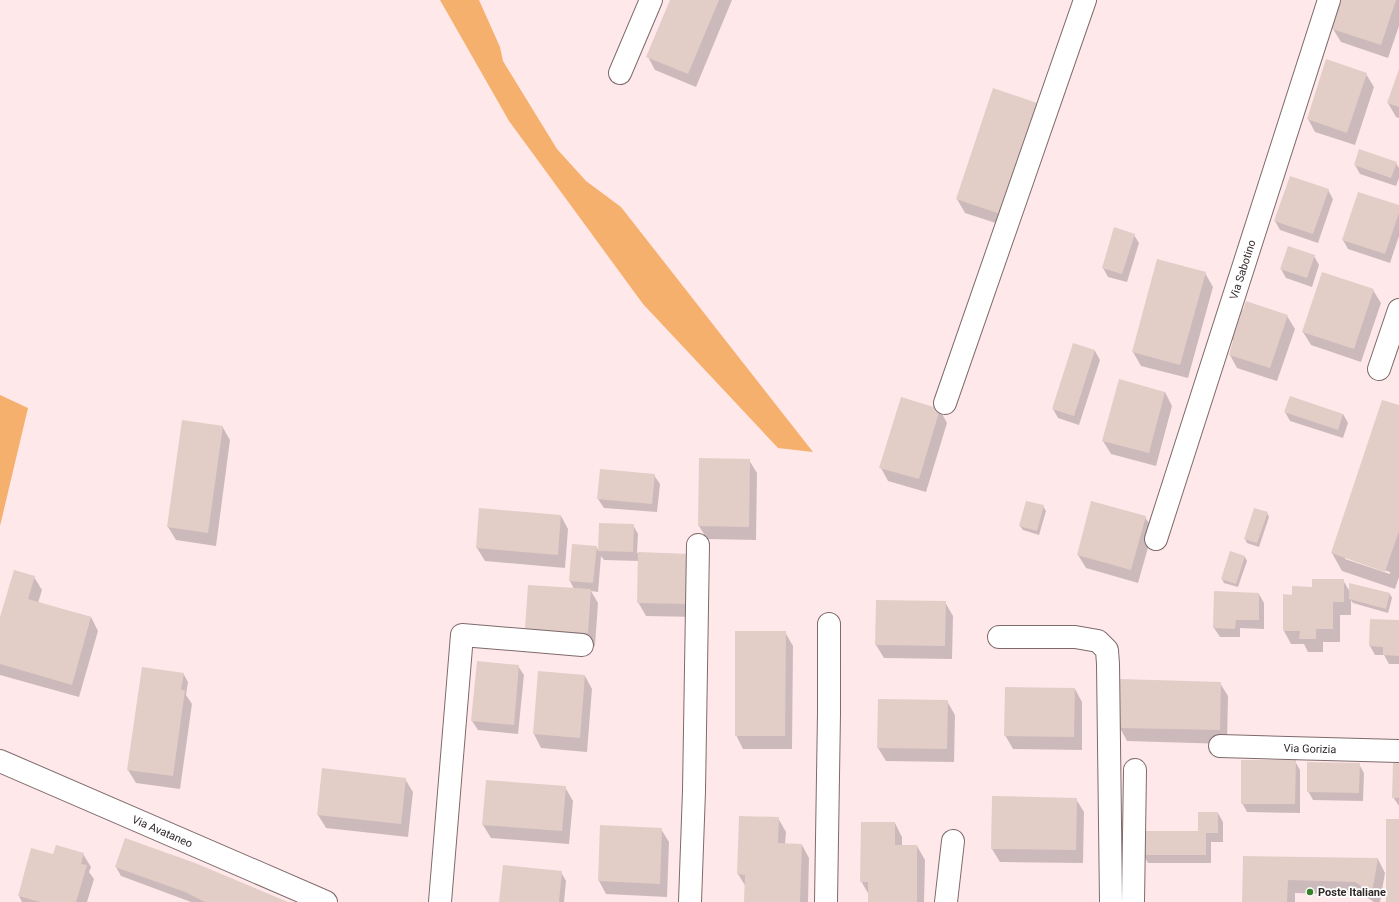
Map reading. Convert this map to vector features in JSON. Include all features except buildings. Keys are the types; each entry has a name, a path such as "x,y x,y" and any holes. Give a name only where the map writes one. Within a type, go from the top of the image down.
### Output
{"street":[{"path":"620,73 651,0"},
{"path":"945,403 1085,0"},
{"name":"Via Sabotino","path":"1156,539 1329,0"},
{"path":"1379,369 1399,310"},
{"path":"690,902 694,783 698,545"},
{"path":"826,902 829,624"},
{"path":"440,902 462,635 582,644"},
{"path":"999,636 1075,636 1098,640 1107,650 1111,902"},
{"name":"Via Gorizia","path":"1220,746 1399,751"},
{"name":"Via Avataneo","path":"0,761 326,902"},
{"path":"1133,902 1135,770"},
{"path":"946,902 953,841"}],"shaded area":[{"path":"440,0 479,0 500,47 503,61 557,149 586,181 621,207 813,452 778,448 643,304 509,121"},
{"path":"0,395 28,408 0,526"}],"place":[{"name":"Poste Italiane","path":"1310,892"}]}
